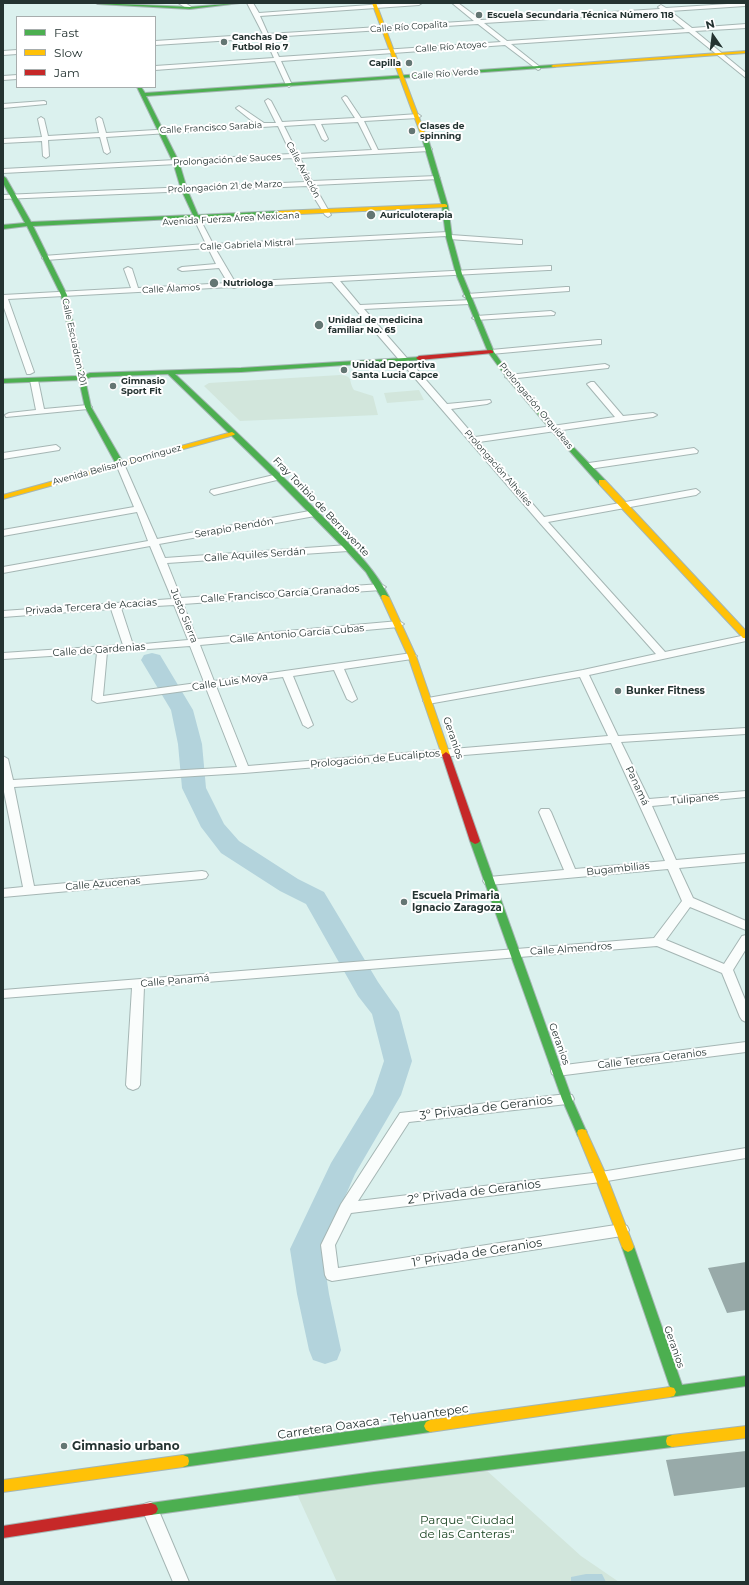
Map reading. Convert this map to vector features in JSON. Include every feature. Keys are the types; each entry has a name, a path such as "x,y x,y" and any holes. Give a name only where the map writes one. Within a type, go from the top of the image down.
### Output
{"street":[{"path":"94,3 99,8 190,8 235,3"},
{"path":"181,3 190,8"},
{"path":"250,3 278,59 289,85"},
{"path":"257,15 375,4 419,3"},
{"path":"455,3 538,68"},
{"path":"655,3 721,54 746,76"},
{"name":"Prolongación Orquídeas","path":"375,4 418,116 445,208 449,236 459,274 491,352 509,377 553,428 746,637"},
{"name":"Calle Río Copalita","path":"156,43 743,5"},
{"name":"Calle Río Atoyac","path":"156,68 746,26"},
{"path":"3,53 16,52"},
{"name":"Calle Río Verde","path":"141,91 289,85 746,52"},
{"path":"3,78 16,77"},
{"path":"141,91 176,162 184,189 197,219 221,266 234,286"},
{"path":"345,98 360,120 376,152"},
{"name":"Calle Aviación","path":"268,101 309,183 327,213"},
{"path":"3,106 44,103"},
{"path":"239,108 262,125"},
{"name":"Calle Francisco Sarabia","path":"3,141 418,116"},
{"path":"41,119 45,138 46,156"},
{"path":"99,119 107,152"},
{"path":"317,122 324,139"},
{"name":"Prolongación de Sauces","path":"3,171 428,149"},
{"name":"Calle Escuadron 201","path":"3,178 64,295 83,375 88,407 120,464"},
{"name":"Prolongación 21 de Marzo","path":"3,197 437,178"},
{"name":"Avenida Fuerza Área Mexicana","path":"3,227 445,208"},
{"name":"Calle Gabriela Mistral","path":"46,258 211,246 449,236 519,242"},
{"path":"182,269 221,266"},
{"name":"Calle Álamos","path":"3,297 234,286 548,268"},
{"path":"128,269 136,291"},
{"name":"Prolongación Alhelíes","path":"335,280 542,520 663,656"},
{"path":"358,307 468,299 566,289"},
{"path":"3,297 32,376 41,412"},
{"path":"476,318 551,313"},
{"path":"3,373 32,376 171,374 404,361 598,342"},
{"path":"509,377 606,366"},
{"name":"Fray Toribio de Bernavente","path":"171,374 315,513 348,548 381,587 399,624 428,702"},
{"path":"3,381 32,376"},
{"path":"591,384 621,419"},
{"path":"445,407 487,402"},
{"path":"9,415 88,407"},
{"path":"474,440 654,415"},
{"name":"Avenida Belisario Domínguez","path":"3,496 232,434"},
{"path":"3,456 56,448"},
{"path":"589,466 694,451"},
{"name":"Justo Sierra","path":"120,464 179,602 244,770"},
{"path":"214,492 278,477"},
{"path":"542,520 696,492"},
{"path":"3,534 140,509"},
{"name":"Serapio Rendón","path":"3,570 315,513"},
{"name":"Calle Aquiles Serdán","path":"161,561 348,548"},
{"name":"Calle Francisco García Granados","path":"179,602 381,587"},
{"name":"Privada Tercera de Acacias","path":"3,614 179,602"},
{"path":"115,606 130,648"},
{"name":"Calle Antonio García Cubas","path":"194,643 399,624"},
{"path":"428,702 583,673 746,637"},
{"name":"Calle de Gardenias","path":"3,656 102,651 194,643"},
{"name":"Calle Luis Moya","path":"102,651 97,700 412,656"},
{"path":"338,667 352,699"},
{"name":"Panamá","path":"583,673 645,803 688,901"},
{"path":"287,674 308,725"},
{"name":"Geranios","path":"428,702 567,1099 622,1230 678,1391"},
{"name":"Prologación de Eucaliptos","path":"6,784 244,770 615,739 746,731"},
{"path":"3,759 6,784 29,890"},
{"name":"Tulipanes","path":"645,803 746,794"},
{"path":"546,812 571,873"},
{"name":"Bugambilias","path":"490,881 746,858"},
{"name":"Calle Azucenas","path":"3,893 202,875"},
{"path":"746,926 688,901 658,942 727,970 746,1017"},
{"path":"727,970 746,939"},
{"name":"Calle Almendros","path":"371,965 658,942"},
{"name":"Calle Panamá","path":"3,994 371,965"},
{"path":"133,1085 138,984"},
{"name":"Calle Tercera Geranios","path":"557,1071 746,1047"},
{"name":"3º Privada de Geranios","path":"346,1208 405,1118 567,1099"},
{"name":"2º Privada de Geranios","path":"346,1208 601,1177 746,1153"},
{"name":"1º Privada de Geranios","path":"346,1208 328,1245 332,1275 622,1230"},
{"name":"Carretera Oaxaca - Tehuantepec","path":"3,1486 746,1381"},
{"path":"3,1532 149,1509 540,1455 746,1432"},
{"path":"149,1509 181,1582"}],"green space":[{"path":"340,375 347,376 349,378 354,390 373,396 378,415 240,421 204,386 209,383"},
{"path":"419,390 424,400 387,403 384,393"},
{"name":"Parque \"Ciudad de las Canteras\"","path":"485,1469 581,1556 619,1582 337,1582 297,1494"}],"water":[{"path":"586,1574 602,1574 606,1582 571,1582 571,1577"}],"building":[{"path":"746,1262 746,1310 727,1313 708,1268"},
{"path":"746,1451 746,1487 674,1496 666,1460"}],"waterway":[{"path":"152,660 182,710 190,744 194,788 213,827 230,847 289,885 315,898 368,989 385,1012 398,1061 387,1095 342,1171 306,1249 313,1294 325,1350"}],"traffic: fast":[{"path":"98,3 190,8 238,3"},
{"path":"144,95 553,66"},
{"path":"139,88 176,162 184,189 198,221"},
{"path":"424,135 445,206 449,237 459,274 491,352 509,377 553,429 602,482"},
{"path":"3,178 29,224 64,295 88,407 120,464"},
{"path":"3,227 29,224 279,213"},
{"path":"3,381 81,378 90,375 241,370 419,358"},
{"path":"171,374 273,471 362,562 381,588 385,597"},
{"path":"475,841 567,1099 582,1133"},
{"path":"628,1247 678,1391"},
{"path":"670,1392 746,1381"},
{"path":"183,1461 430,1426"},
{"path":"151,1509 374,1478 672,1441"}],"traffic: slow":[{"path":"374,3 424,135"},
{"path":"553,66 746,52"},
{"path":"279,213 445,206"},
{"path":"3,497 232,434"},
{"path":"602,482 746,636"},
{"path":"385,597 412,656 446,755"},
{"path":"582,1133 628,1247"},
{"path":"430,1426 670,1392"},
{"path":"672,1441 746,1432"},
{"path":"3,1486 183,1461"}],"traffic: jam":[{"path":"419,358 491,352"},
{"path":"446,755 475,841"},
{"path":"3,1532 151,1509"}],"place":[{"name":"Escuela Secundaria Técnica Número 118","path":"479,15"},
{"name":"Canchas De Futbol Rio 7","path":"224,42"},
{"name":"Capilla","path":"409,63"},
{"name":"Clases de spinning","path":"412,131"},
{"name":"Auriculoterapia","path":"371,215"},
{"name":"Nutriologa","path":"214,283"},
{"name":"Unidad de medicina familiar No. 65","path":"319,325"},
{"name":"Unidad Deportiva Santa Lucia Capce","path":"344,370"},
{"name":"Gimnasio Sport Fit","path":"113,386"},
{"name":"Bunker Fitness","path":"618,691"},
{"name":"Escuela Primaria Ignacio Zaragoza","path":"404,902"},
{"name":"Gimnasio urbano","path":"64,1446"}]}
